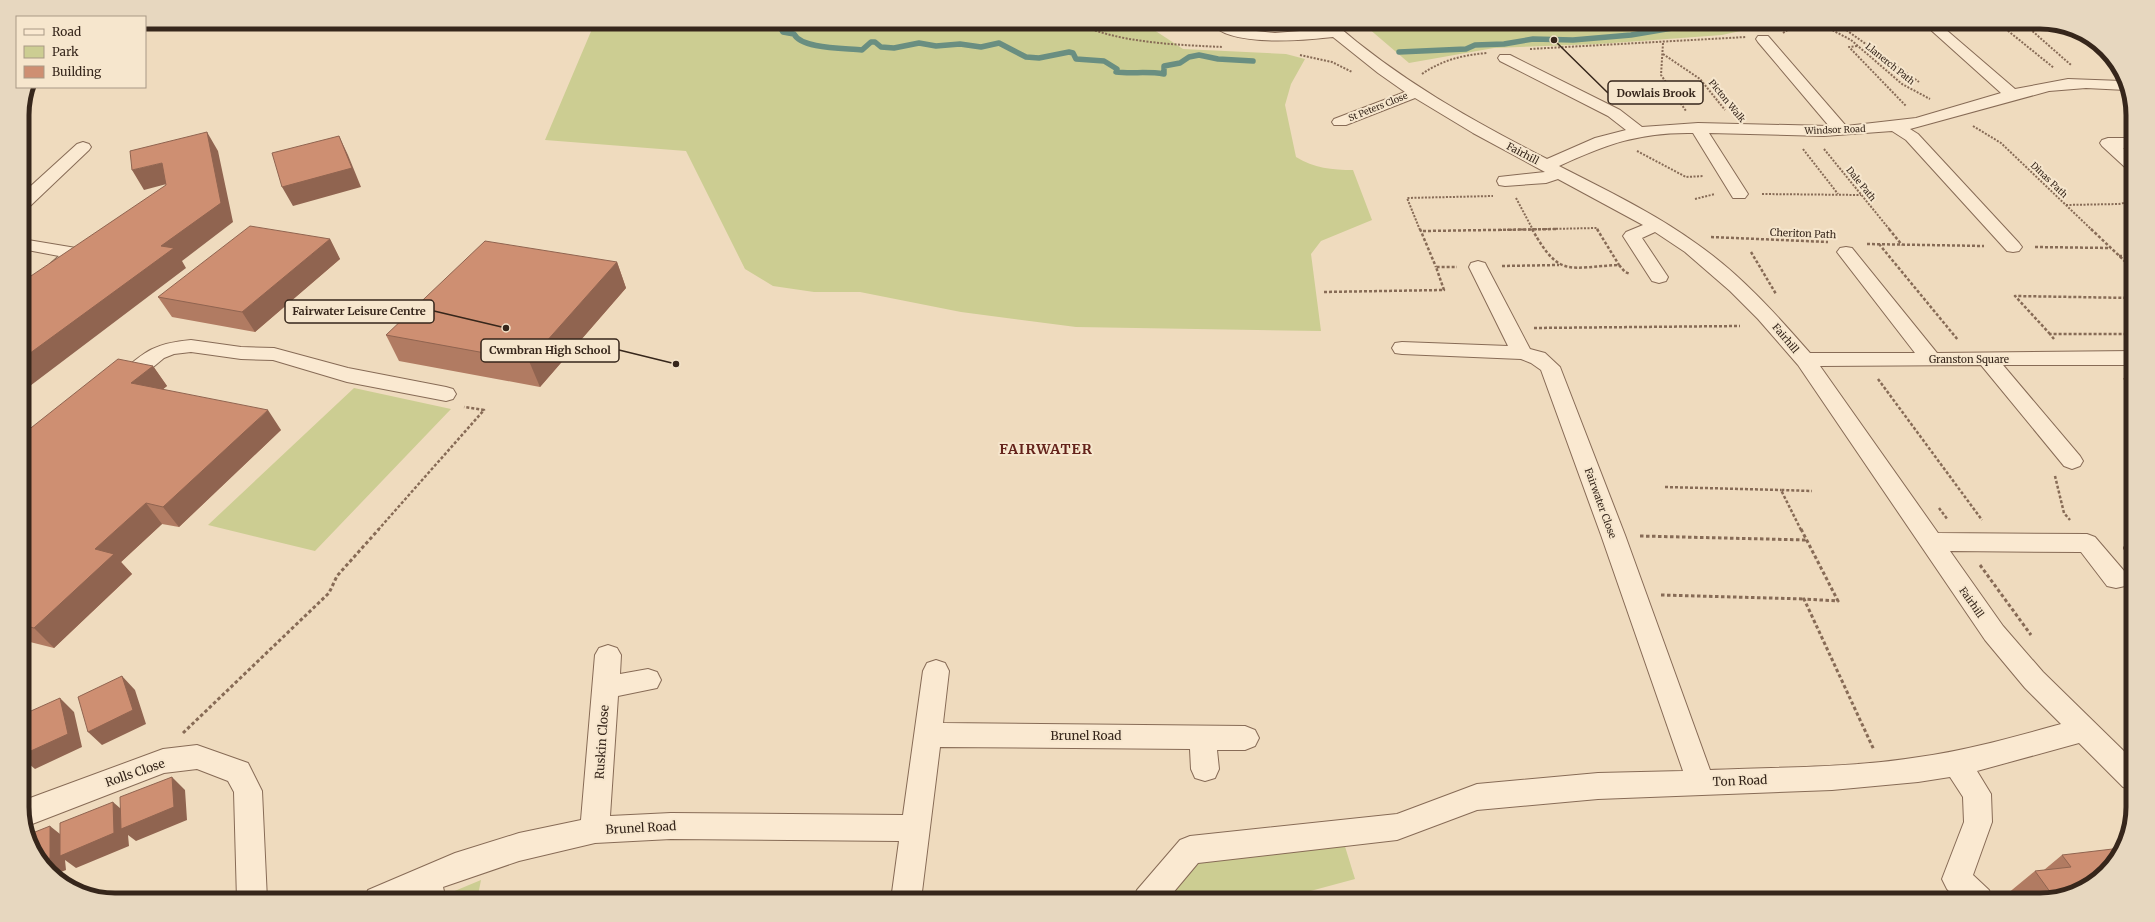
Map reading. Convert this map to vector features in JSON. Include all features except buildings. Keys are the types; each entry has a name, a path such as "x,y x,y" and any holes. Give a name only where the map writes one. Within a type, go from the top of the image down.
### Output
{"street":[{"path":"1231,29 1268,37 1289,38 1323,29"},
{"name":"Fairhill","path":"1332,29 1374,65 1415,92 1655,226 1690,248 1723,274 1779,328 1805,360 1891,482 1930,542 1994,634 2034,680 2126,771"},
{"path":"1936,29 2013,96"},
{"path":"1764,39 1842,130"},
{"path":"1505,58 1614,113 1639,132"},
{"name":"Windsor Road","path":"1505,180 1546,178 1553,169 1600,142 1639,132 1674,128 1810,131 1895,126 1921,122 2047,86 2092,83 2120,86"},
{"name":"St Peters Close","path":"1340,122 1415,92"},
{"path":"1895,126 1912,137 2013,247"},
{"path":"1698,128 1739,194"},
{"path":"2126,143 2108,143 2126,159"},
{"path":"29,197 83,147"},
{"path":"1655,226 1632,236 1659,277"},
{"path":"29,245 76,253 46,273"},
{"path":"1841,247 1931,359"},
{"path":"1478,266 1522,353"},
{"path":"108,393 157,353 171,348 191,346 240,352 274,354 347,375 446,394"},
{"name":"Fairwater Close","path":"1402,348 1522,353 1538,358 1550,368 1555,377 1613,535 1701,783"},
{"name":"Granston Square","path":"1805,360 2126,358"},
{"path":"1980,359 2072,461"},
{"path":"1930,542 2087,543 2116,579"},
{"name":"Ruskin Close","path":"595,830 608,655"},
{"path":"907,893 936,671"},
{"path":"606,687 648,680"},
{"name":"Ton Road","path":"1154,893 1190,850 1397,827 1477,797 1598,786 1832,778 1918,770 1956,763 2083,730"},
{"name":"Brunel Road","path":"927,735 1245,738"},
{"path":"1202,737 1205,769"},
{"name":"Rolls Close","path":"29,812 164,762 197,757 238,772 248,791 252,893"},
{"path":"1956,763 1977,794 1978,822 1957,879 1971,893"},
{"name":"Brunel Road","path":"411,893 429,889 519,846 595,830 670,826 915,828"}],"path":[{"path":"1091,29 1145,40 1226,48"},
{"path":"1780,34 1788,29"},
{"name":"Llanerch Path","path":"1832,29 1839,32 1857,46 1902,84 1955,112"},
{"path":"1845,29 1919,82"},
{"path":"2006,29 2073,84"},
{"path":"2030,29 2092,83"},
{"path":"1663,43 1661,75 1698,128"},
{"path":"1857,46 1849,47 1921,122"},
{"path":"1293,54 1332,62 1353,72"},
{"name":"Picton Walk","path":"1663,54 1700,79 1741,130"},
{"name":"Dinas Path","path":"1955,112 2002,144 2126,262"},
{"path":"1788,131 1839,194"},
{"name":"Dale Path","path":"1810,131 1902,245 1879,244"},
{"path":"1633,150 1686,177 1726,174"},
{"path":"1505,180 1550,256 1559,265"},
{"path":"1695,199 1712,194 1861,194"},
{"path":"1324,292 1444,290 1423,231 1407,198 1514,195"},
{"path":"2065,205 2119,204 2126,202"},
{"path":"1423,231 1597,228 1619,265 1625,272 1634,276 1659,277"},
{"name":"Cheriton Path","path":"1710,237 1841,247"},
{"path":"1866,244 1879,244 1980,359"},
{"path":"1751,252 1778,296"},
{"path":"2119,256 2126,256"},
{"path":"1436,267 1619,265"},
{"path":"2050,334 2015,296 2126,298"},
{"path":"1509,328 1740,326"},
{"path":"1864,360 1999,543"},
{"path":"164,762 180,735 329,593 337,576 484,410 438,403 446,394"},
{"path":"2053,470 2064,513 2087,543"},
{"path":"1665,487 1812,491"},
{"path":"1634,595 1838,601 1781,490"},
{"path":"1613,535 1807,540"},
{"path":"1804,599 1884,773"}],"green space":[{"path":"592,29 1086,29 1090,31 1102,29 1153,29 1183,49 1286,54 1305,59 1291,84 1285,105 1296,157 1310,164 1323,168 1353,170 1372,220 1321,241 1311,254 1321,331 1076,327 961,312 860,292 814,292 773,286 745,269 686,151 545,140"},
{"path":"1369,29 1746,29 1722,35 1599,44 1494,48 1409,63"},
{"path":"354,388 451,409 315,551 208,525"},
{"path":"1343,840 1355,879 1303,893 1134,893 1138,887 1184,846"},
{"path":"481,880 478,893 450,893"}],"waterway":[{"path":"781,29 783,32 794,34 798,39 805,43 835,48 862,50 871,42 875,42 881,47 894,48 919,43 936,46 960,44 981,47 999,43 1026,57 1039,58 1069,52 1073,53 1076,59 1104,61 1117,69 1116,72 1122,73 1164,74 1164,66 1180,63 1189,57 1199,55 1218,59 1253,61"},
{"path":"1399,52 1466,49 1475,45 1504,44 1533,39 1573,40 1631,35 1667,29"}],"place":[{"name":"Dowlais Brook","path":"1554,40"},
{"name":"Fairwater Leisure Centre","path":"506,328"},
{"name":"Cwmbran High School","path":"676,364"}],"district":[{"name":"FAIRWATER","path":"1046,449"}]}
